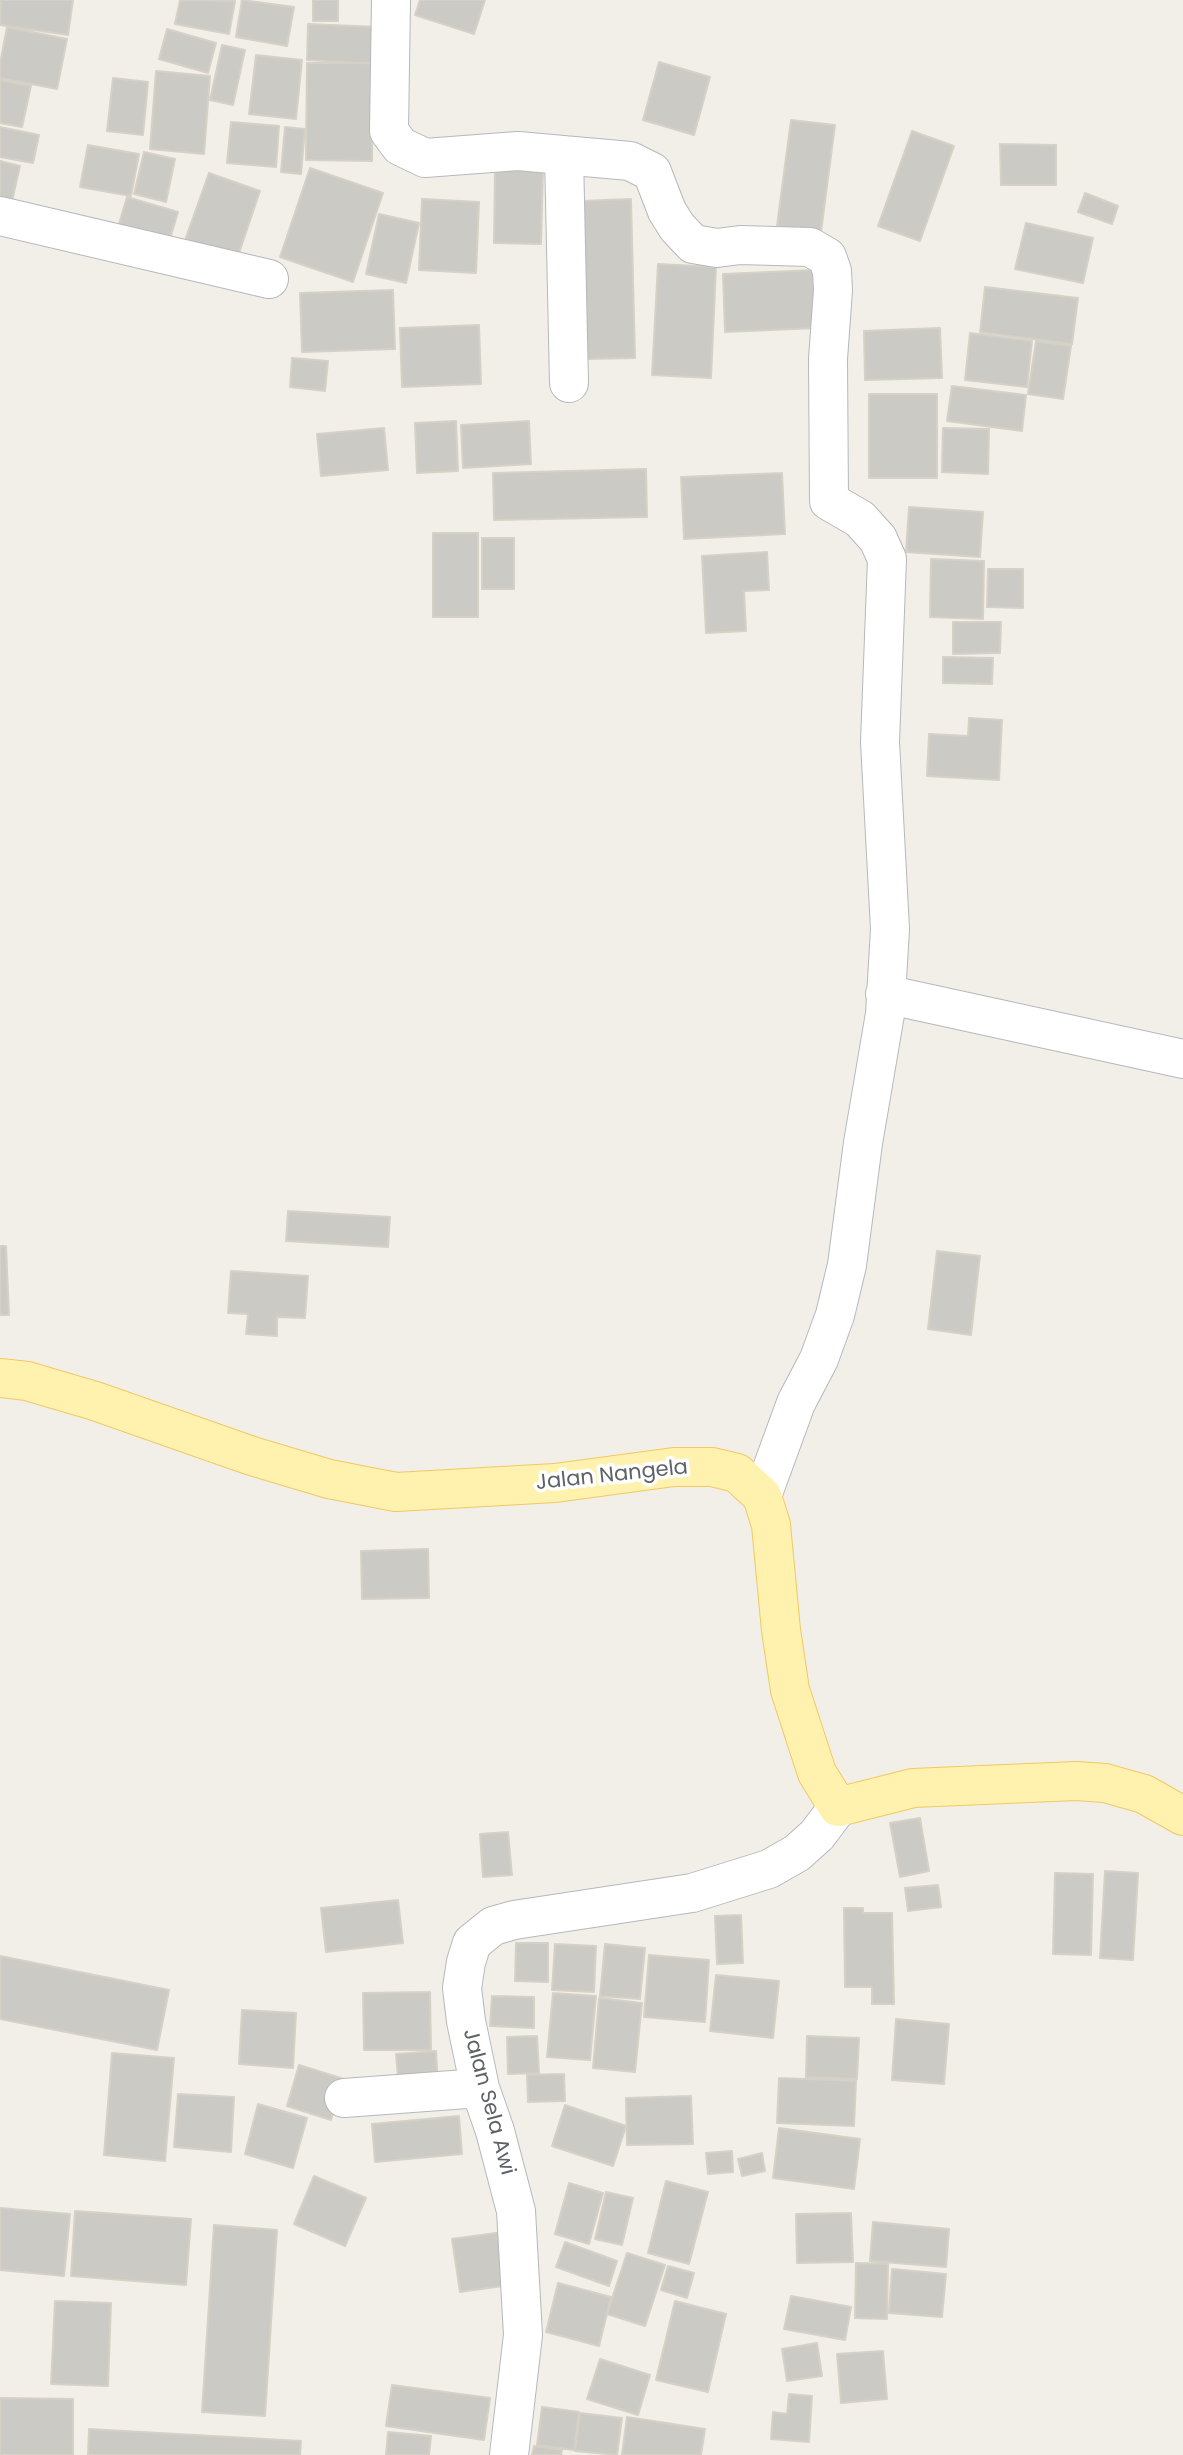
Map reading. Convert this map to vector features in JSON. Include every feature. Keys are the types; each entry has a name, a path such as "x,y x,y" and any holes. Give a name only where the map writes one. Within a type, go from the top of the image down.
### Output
{"main road":[{"name":"Jalan Nangela","path":"0,1378 27,1381 96,1401 252,1456 361,1486 396,1492 555,1483 674,1467 712,1466 737,1473 762,1496"},
{"path":"762,1496 771,1525 790,1690 817,1773 838,1807 913,1788 1076,1781 1105,1783 1144,1794 1183,1816"}],"street":[{"path":"391,0 389,131 400,146 425,158 518,152 630,160 652,172 667,211 693,244 717,248 740,245 810,247 827,257 832,271 828,359 829,501 860,519 878,539 887,559 880,742 890,929 885,1014 863,1143 847,1265 835,1315 818,1359 796,1403 762,1496"},
{"path":"564,155 569,383"},
{"path":"0,216 269,279"},
{"path":"886,994 1183,1059"},
{"name":"Jalan Sela Awi","path":"509,2455 523,2335 516,2211 495,2131 480,2088 466,2021 462,1988 472,1943 493,1926 514,1920 692,1893 769,1869 797,1853 817,1835 838,1807"},
{"path":"344,2098 480,2088"}],"building":[{"path":"1,0 73,0 68,35 0,25"},
{"path":"180,0 235,1 229,34 175,24"},
{"path":"242,0 294,7 287,46 236,37"},
{"path":"313,0 338,0 338,21 313,21"},
{"path":"420,0 485,0 474,34 415,15"},
{"path":"308,24 379,27 377,64 307,60"},
{"path":"7,27 67,39 57,89 0,78"},
{"path":"167,29 216,43 208,73 159,59"},
{"path":"222,45 245,50 233,105 210,100"},
{"path":"256,55 302,60 296,119 249,114"},
{"path":"659,62 710,77 694,135 643,120"},
{"path":"307,63 373,63 372,161 306,160"},
{"path":"156,71 210,76 204,154 150,149"},
{"path":"113,78 148,82 143,135 107,131"},
{"path":"0,80 31,86 22,127 0,123"},
{"path":"791,120 835,125 821,232 777,226"},
{"path":"231,122 279,126 276,167 227,163"},
{"path":"0,127 39,135 33,163 0,157"},
{"path":"285,127 305,129 301,174 281,172"},
{"path":"912,131 954,146 920,241 878,226"},
{"path":"1000,144 1056,145 1056,185 1001,185"},
{"path":"88,145 139,154 131,196 80,187"},
{"path":"144,152 175,159 166,202 134,194"},
{"path":"0,161 20,166 9,214 0,212"},
{"path":"310,168 383,193 353,282 280,257"},
{"path":"495,168 543,169 541,244 494,243"},
{"path":"209,173 260,191 236,262 184,243"},
{"path":"1085,193 1118,206 1112,224 1078,212"},
{"path":"127,197 178,212 167,249 116,234"},
{"path":"422,199 479,202 476,273 419,270"},
{"path":"631,199 635,358 586,359 581,201"},
{"path":"379,214 419,223 406,283 366,274"},
{"path":"1026,223 1093,238 1083,283 1015,269"},
{"path":"658,264 716,267 711,378 652,375"},
{"path":"815,270 817,328 725,332 723,274"},
{"path":"985,287 1078,298 1072,344 980,332"},
{"path":"393,290 395,349 302,352 300,293"},
{"path":"479,325 481,384 402,387 400,328"},
{"path":"940,328 942,378 865,380 864,331"},
{"path":"970,333 1032,341 1027,387 965,380"},
{"path":"1036,341 1071,346 1063,399 1028,394"},
{"path":"292,358 328,361 325,391 290,387"},
{"path":"952,386 1026,395 1022,431 947,421"},
{"path":"869,394 937,394 937,478 869,478"},
{"path":"456,421 458,471 417,473 415,423"},
{"path":"529,421 531,464 463,468 461,425"},
{"path":"384,428 388,470 321,476 317,434"},
{"path":"943,428 989,429 988,474 942,472"},
{"path":"646,469 647,517 494,520 493,473"},
{"path":"782,473 785,534 684,539 681,477"},
{"path":"909,507 983,512 980,557 906,552"},
{"path":"433,533 478,533 478,617 433,617"},
{"path":"482,538 514,538 514,589 482,589"},
{"path":"767,552 769,590 744,591 746,631 706,633 702,556"},
{"path":"931,559 984,561 983,619 930,617"},
{"path":"988,569 1023,569 1023,608 987,607"},
{"path":"953,622 1001,622 1000,653 953,654"},
{"path":"943,657 993,658 992,684 943,683"},
{"path":"969,718 1002,720 999,780 927,776 929,734 968,736"},
{"path":"288,1211 390,1217 388,1247 286,1241"},
{"path":"0,1246 6,1246 9,1315 0,1315"},
{"path":"937,1251 980,1256 971,1335 928,1329"},
{"path":"231,1271 308,1276 305,1318 277,1317 277,1336 246,1334 248,1314 228,1313"},
{"path":"428,1549 429,1598 362,1599 361,1551"},
{"path":"920,1818 929,1871 900,1877 890,1823"},
{"path":"508,1832 512,1875 483,1877 480,1834"},
{"path":"1105,1871 1138,1873 1133,1960 1100,1958"},
{"path":"1055,1873 1093,1874 1091,1955 1053,1954"},
{"path":"938,1885 941,1907 908,1911 905,1888"},
{"path":"398,1900 403,1943 326,1952 321,1908"},
{"path":"844,1908 863,1908 863,1913 892,1913 894,2004 872,2004 872,1987 845,1987"},
{"path":"741,1915 743,1963 717,1964 715,1916"},
{"path":"516,1943 548,1943 548,1982 515,1981"},
{"path":"555,1944 596,1946 594,1992 552,1990"},
{"path":"605,1944 645,1948 640,1999 600,1996"},
{"path":"649,1955 709,1960 705,2022 644,2017"},
{"path":"0,1956 169,1990 157,2050 0,2019"},
{"path":"716,1975 779,1981 773,2038 710,2031"},
{"path":"430,1992 431,2050 364,2050 363,1993"},
{"path":"553,1993 596,1996 590,2060 547,2057"},
{"path":"492,1996 534,1997 534,2028 490,2026"},
{"path":"599,1998 642,2003 635,2072 593,2068"},
{"path":"242,2010 296,2013 293,2068 239,2064"},
{"path":"896,2019 949,2024 944,2084 892,2080"},
{"path":"537,2036 539,2073 508,2074 507,2037"},
{"path":"807,2036 859,2038 857,2079 806,2077"},
{"path":"436,2051 438,2085 399,2088 396,2054"},
{"path":"112,2053 174,2058 165,2161 104,2155"},
{"path":"299,2065 344,2079 331,2120 287,2106"},
{"path":"564,2074 565,2101 528,2102 527,2075"},
{"path":"779,2078 856,2081 854,2126 777,2123"},
{"path":"178,2094 234,2097 231,2152 174,2147"},
{"path":"691,2096 693,2144 627,2145 626,2098"},
{"path":"258,2104 307,2118 293,2168 245,2154"},
{"path":"565,2105 626,2126 613,2166 552,2146"},
{"path":"459,2116 462,2154 375,2162 372,2124"},
{"path":"779,2128 860,2139 854,2189 773,2178"},
{"path":"732,2151 733,2172 708,2174 706,2153"},
{"path":"762,2153 765,2171 742,2176 738,2159"},
{"path":"314,2176 366,2198 345,2246 294,2224"},
{"path":"666,2181 708,2192 689,2264 648,2253"},
{"path":"569,2183 603,2193 589,2244 555,2234"},
{"path":"606,2192 633,2198 622,2245 595,2239"},
{"path":"0,2208 70,2214 64,2276 0,2270"},
{"path":"75,2211 191,2219 186,2285 71,2276"},
{"path":"851,2213 853,2262 797,2263 796,2214"},
{"path":"873,2222 949,2229 946,2267 870,2261"},
{"path":"214,2225 277,2230 265,2416 202,2412"},
{"path":"503,2232 510,2285 460,2292 452,2239"},
{"path":"565,2242 617,2261 609,2286 556,2267"},
{"path":"627,2253 665,2265 645,2326 607,2314"},
{"path":"856,2263 888,2264 887,2319 855,2318"},
{"path":"668,2266 694,2273 687,2298 661,2290"},
{"path":"892,2269 946,2274 942,2317 889,2313"},
{"path":"558,2283 611,2297 599,2346 546,2332"},
{"path":"791,2296 851,2307 845,2340 784,2329"},
{"path":"55,2301 111,2303 108,2386 51,2384"},
{"path":"675,2301 726,2314 708,2392 656,2380"},
{"path":"817,2343 822,2376 787,2381 782,2349"},
{"path":"883,2351 887,2399 841,2403 837,2354"},
{"path":"600,2359 650,2375 638,2415 587,2399"},
{"path":"392,2385 490,2398 484,2440 386,2426"},
{"path":"789,2394 812,2396 809,2442 771,2439 773,2412 787,2414"},
{"path":"0,2398 73,2399 73,2455 0,2455"},
{"path":"542,2407 579,2412 574,2450 537,2445"},
{"path":"580,2413 622,2418 617,2455 575,2451"},
{"path":"627,2417 705,2429 701,2455 622,2455"},
{"path":"89,2429 301,2441 300,2455 88,2455"},
{"path":"388,2432 431,2436 429,2455 386,2455"},
{"path":"534,2446 562,2450 561,2455 532,2455"}]}
